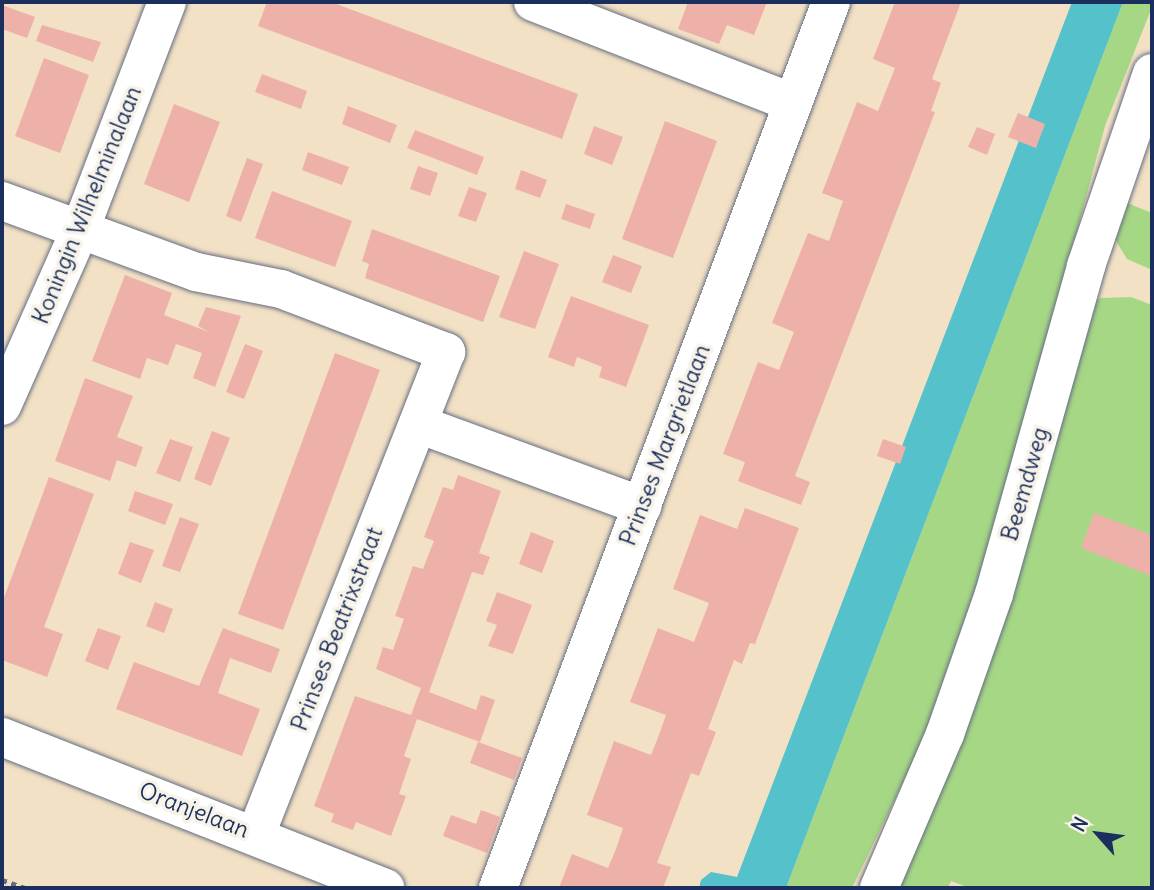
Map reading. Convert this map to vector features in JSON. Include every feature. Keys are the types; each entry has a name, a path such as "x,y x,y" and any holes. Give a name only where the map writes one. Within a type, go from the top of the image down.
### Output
{"street":[{"name":"Koningin Wilhelminalaan","path":"2,405 80,230 167,2"},
{"path":"533,2 793,103"},
{"name":"Prinses Margrietlaan","path":"498,888 831,2"},
{"name":"Beemdweg","path":"879,888 945,734 994,594 1086,267 1152,73"},
{"path":"2,201 80,230"},
{"name":"Prinses Beatrixstraat","path":"80,230 196,272 281,289 446,352 256,834"},
{"path":"418,424 642,506"},
{"name":"Oranjelaan","path":"2,737 256,834 377,887"}],"path":[{"path":"2,880 25,888"}],"green space":[{"path":"1123,2 1152,2 1152,7 1105,126 981,591 924,739 852,888 786,888"},
{"path":"1122,201 1152,213 1152,270 1127,259 1111,233"},
{"path":"1131,297 1152,305 1152,888 970,888 951,881 948,888 886,888 1085,306 1101,298"}],"water":[{"path":"1072,2 1123,2 786,888 699,888 701,880 711,872 737,877"}],"building":[{"path":"267,2 331,2 578,94 562,139 258,26"},
{"path":"688,2 767,2 754,35 727,25 719,44 678,29"},
{"path":"895,2 961,2 932,79 941,83 931,111 935,112 795,476 810,482 801,505 738,481 745,462 723,454 758,362 779,370 794,332 772,323 808,233 829,241 843,201 822,193 857,102 878,111 895,68 873,59"},
{"path":"2,5 35,17 27,38 2,29"},
{"path":"42,25 101,42 93,62 36,41"},
{"path":"44,58 89,75 60,153 15,136"},
{"path":"262,74 307,91 301,109 255,92"},
{"path":"174,104 220,122 189,202 144,184"},
{"path":"348,106 397,125 390,143 342,124"},
{"path":"1018,113 1045,124 1036,148 1008,137"},
{"path":"665,121 717,141 673,258 622,239"},
{"path":"594,126 623,137 612,165 584,154"},
{"path":"977,127 995,134 987,155 968,147"},
{"path":"415,130 484,157 477,175 407,148"},
{"path":"308,152 349,167 342,185 302,170"},
{"path":"247,158 263,164 241,222 226,216"},
{"path":"418,166 438,173 430,196 410,189"},
{"path":"521,170 547,180 540,198 515,189"},
{"path":"469,187 487,193 476,222 458,216"},
{"path":"272,191 352,221 335,267 255,238"},
{"path":"566,204 595,214 590,229 561,219"},
{"path":"372,229 500,276 483,322 365,278 369,264 362,261"},
{"path":"524,251 559,264 535,329 499,317"},
{"path":"613,255 642,266 631,293 602,282"},
{"path":"125,275 172,293 164,315 209,332 198,326 206,307 241,316 215,387 193,378 202,353 176,344 168,365 147,358 140,379 92,361"},
{"path":"571,296 649,325 626,387 599,377 602,367 577,357 574,367 548,357"},
{"path":"245,344 263,351 244,399 226,392"},
{"path":"335,353 380,370 283,630 238,614"},
{"path":"85,378 133,396 117,437 143,447 136,467 117,460 110,481 55,461"},
{"path":"212,431 230,438 211,486 194,479"},
{"path":"170,439 193,447 180,482 156,473"},
{"path":"883,439 906,447 900,464 877,456"},
{"path":"458,475 501,491 479,553 490,557 483,575 472,572 429,692 476,710 481,695 495,700 480,742 417,719 404,756 411,759 399,794 406,796 391,836 356,822 353,830 331,822 334,814 314,806 355,696 411,715 421,688 376,669 383,647 393,650 404,619 395,616 413,566 423,569 434,541 424,537 443,487 453,490"},
{"path":"49,477 94,494 44,627 63,634 47,677 2,660 2,603"},
{"path":"135,491 173,504 165,525 128,511"},
{"path":"745,508 799,528 755,644 750,643 742,664 734,660 708,729 716,732 699,776 691,773 657,863 671,867 663,888 559,888 572,854 608,868 623,828 587,815 614,741 651,755 666,715 630,702 658,628 694,642 709,603 673,589 700,515 737,529"},
{"path":"1094,513 1152,535 1152,576 1081,548"},
{"path":"180,517 199,524 180,572 162,566"},
{"path":"531,532 554,541 542,573 519,564"},
{"path":"130,542 154,550 141,583 118,574"},
{"path":"497,592 532,605 513,654 488,646 497,625 486,621"},
{"path":"155,602 173,609 164,633 146,626"},
{"path":"98,628 121,636 108,670 85,661"},
{"path":"223,628 280,649 271,673 230,658 218,693 260,709 242,756 116,709 134,662 199,686"},
{"path":"478,742 522,758 514,780 470,763"},
{"path":"481,810 500,817 487,853 443,836 451,815 476,824"}]}
